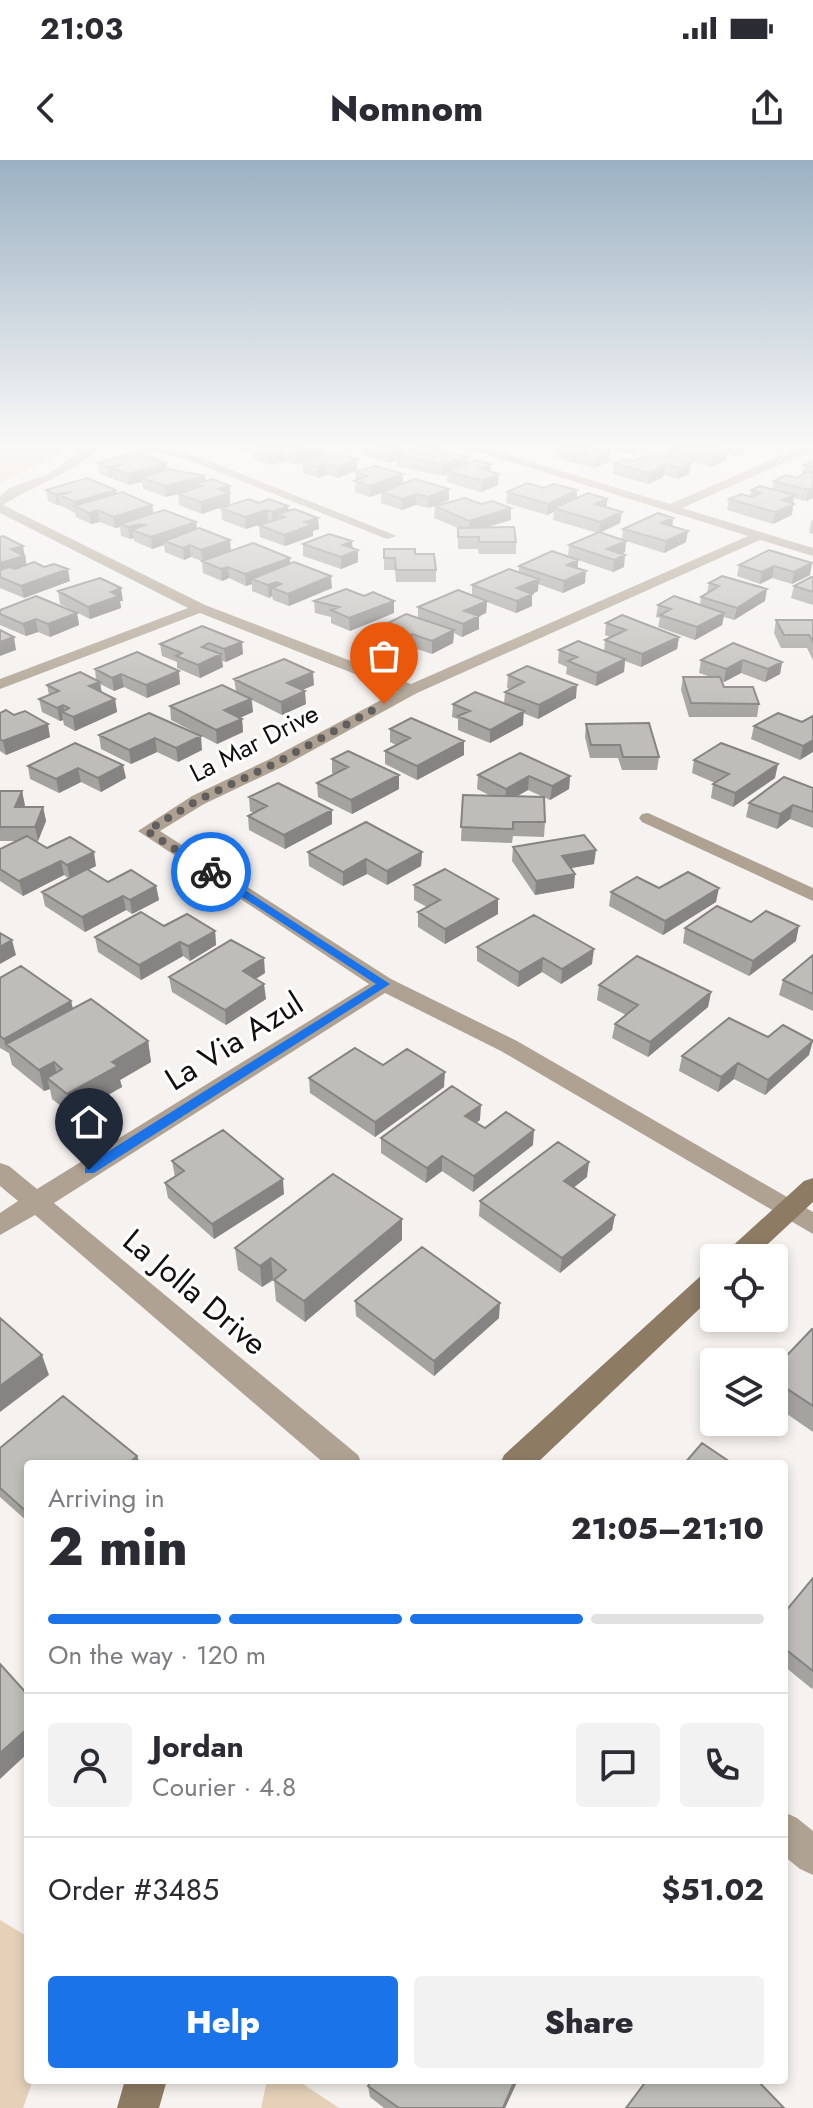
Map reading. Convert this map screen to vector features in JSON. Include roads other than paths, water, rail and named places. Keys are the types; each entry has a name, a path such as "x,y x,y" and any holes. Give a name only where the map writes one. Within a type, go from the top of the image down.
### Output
{"street":[{"path":"66,539 200,608 411,690"},
{"name":"La Mar Drive","path":"752,539 411,690 276,763 198,800 147,831 384,984 509,1046 813,1224"},
{"path":"769,539 813,552"},
{"path":"0,684 200,608"},
{"path":"648,818 813,895"},
{"name":"La Via Azul","path":"0,1225 384,984"},
{"name":"La Jolla Drive","path":"0,1172 342,1460"},
{"path":"751,1244 813,1187"},
{"path":"519,1460 700,1292"},
{"path":"788,1834 813,1856"},
{"path":"138,2108 145,2084"}]}
